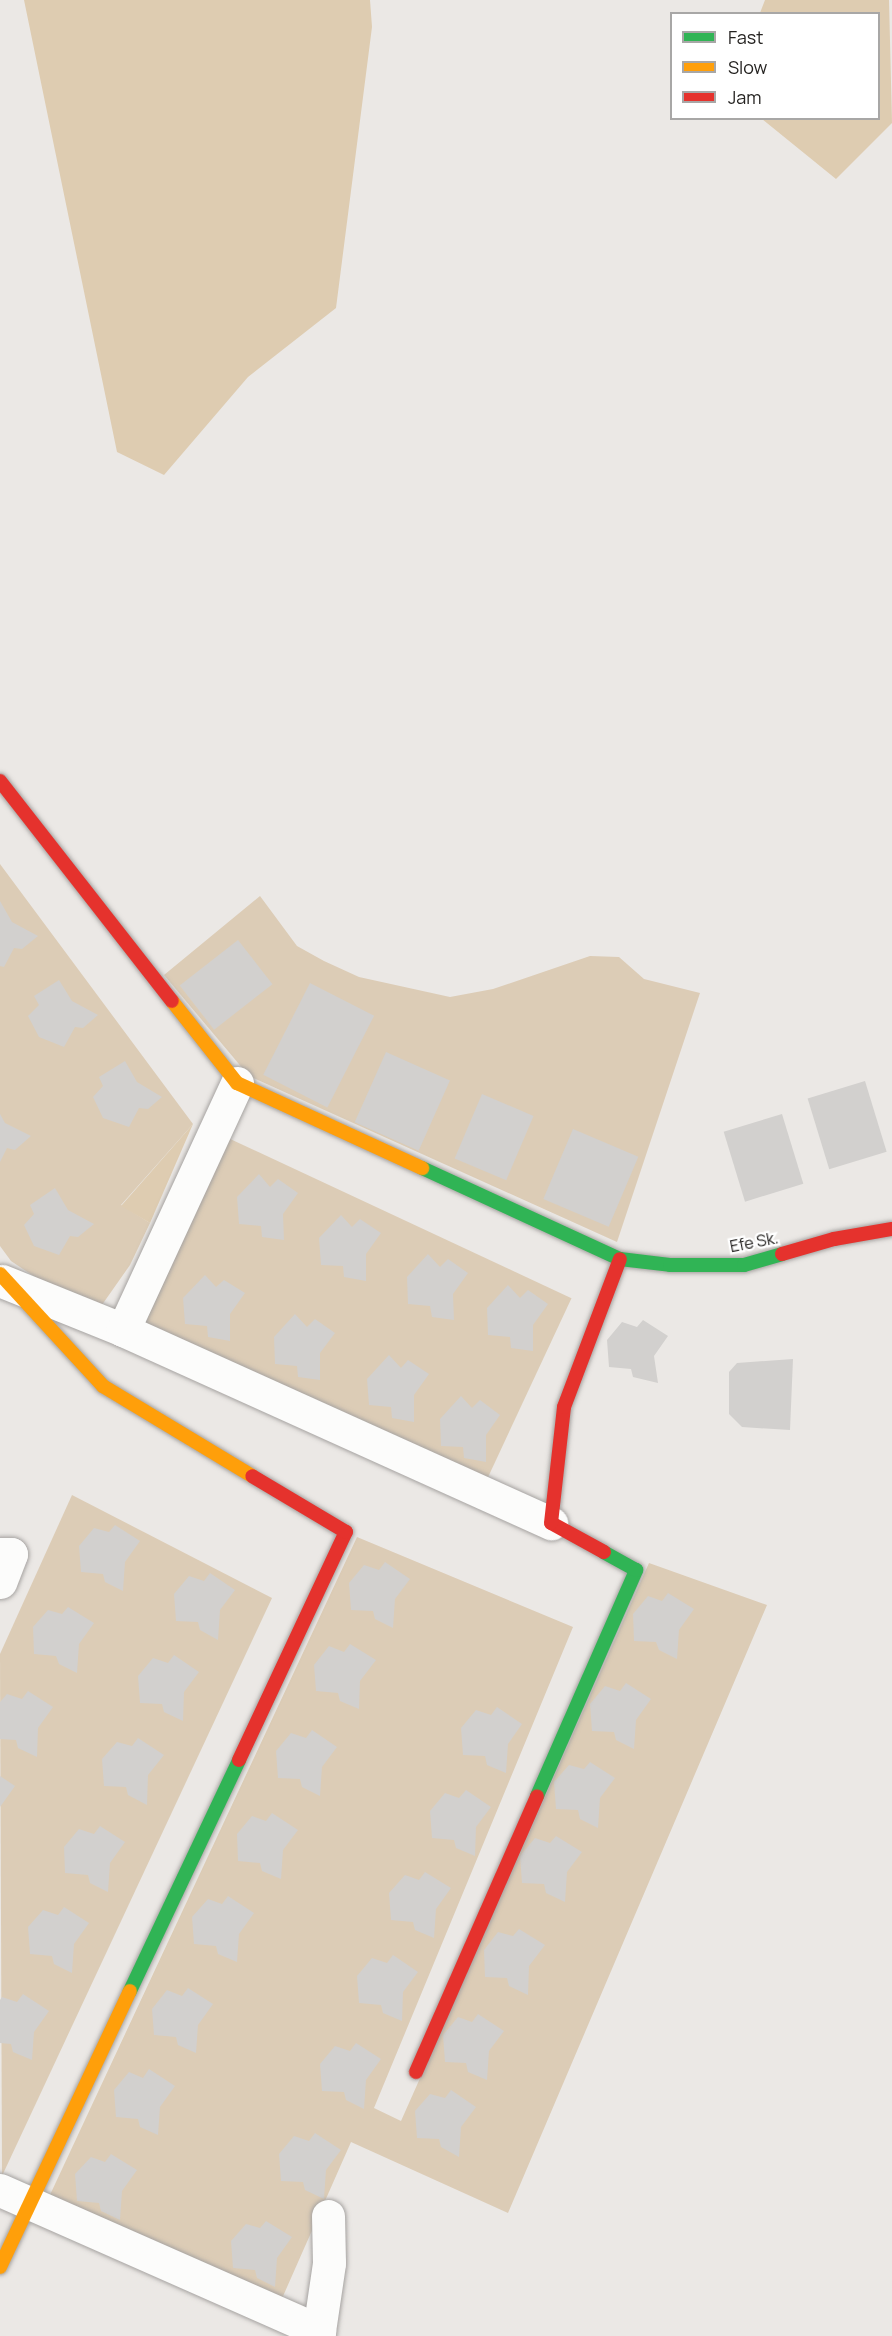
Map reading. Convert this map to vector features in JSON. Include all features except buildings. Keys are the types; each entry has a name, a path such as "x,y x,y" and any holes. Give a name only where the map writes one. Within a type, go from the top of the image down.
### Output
{"street":[{"path":"0,781 237,1083 123,1330"},
{"name":"Efe Sk.","path":"237,1083 620,1259 670,1265 744,1265 834,1239 892,1229"},
{"path":"550,1523 564,1407 620,1259"},
{"path":"2,1279 123,1330 550,1523 636,1570 416,2072"},
{"path":"0,2266 14,2196 346,1532 103,1386 2,1279"},
{"path":"0,1554 12,1554 0,1582"},
{"path":"14,2196 319,2333 328,2263 328,2216"}],"shaded area":[{"path":"24,0 370,0 372,27 336,308 248,377 164,475 117,452"},
{"path":"765,0 889,0 892,123 836,179 763,120 880,120 880,12 760,12"},
{"path":"0,864 193,1124 121,1205 150,1223 130,1265 97,1312 53,1289 11,1261 0,1246"},
{"path":"260,896 297,946 359,977 450,997 493,989 590,956 619,957 644,979 700,993 617,1242 249,1076 164,975"},
{"path":"193,1124 150,1223 121,1206"},
{"path":"228,1138 571,1298 484,1487 140,1327"},
{"path":"72,1495 272,1598 2,2176 0,1654"},
{"path":"357,1537 573,1627 374,2108 401,2121 649,1563 767,1605 508,2213 351,2142 280,2303 49,2197"}],"traffic: fast":[{"path":"422,1168 620,1259 670,1265 744,1265 782,1254"},
{"path":"537,1796 636,1570 604,1552"},
{"path":"130,1991 239,1760"}],"traffic: slow":[{"path":"172,1001 237,1083 422,1168"},
{"path":"0,1274 103,1386 252,1476"},
{"path":"0,2267 130,1991"}],"traffic: jam":[{"path":"0,781 172,1001"},
{"path":"782,1254 834,1239 892,1229"},
{"path":"604,1552 551,1523 564,1407 620,1259"},
{"path":"239,1760 346,1532 252,1476"},
{"path":"416,2072 537,1796"}]}
